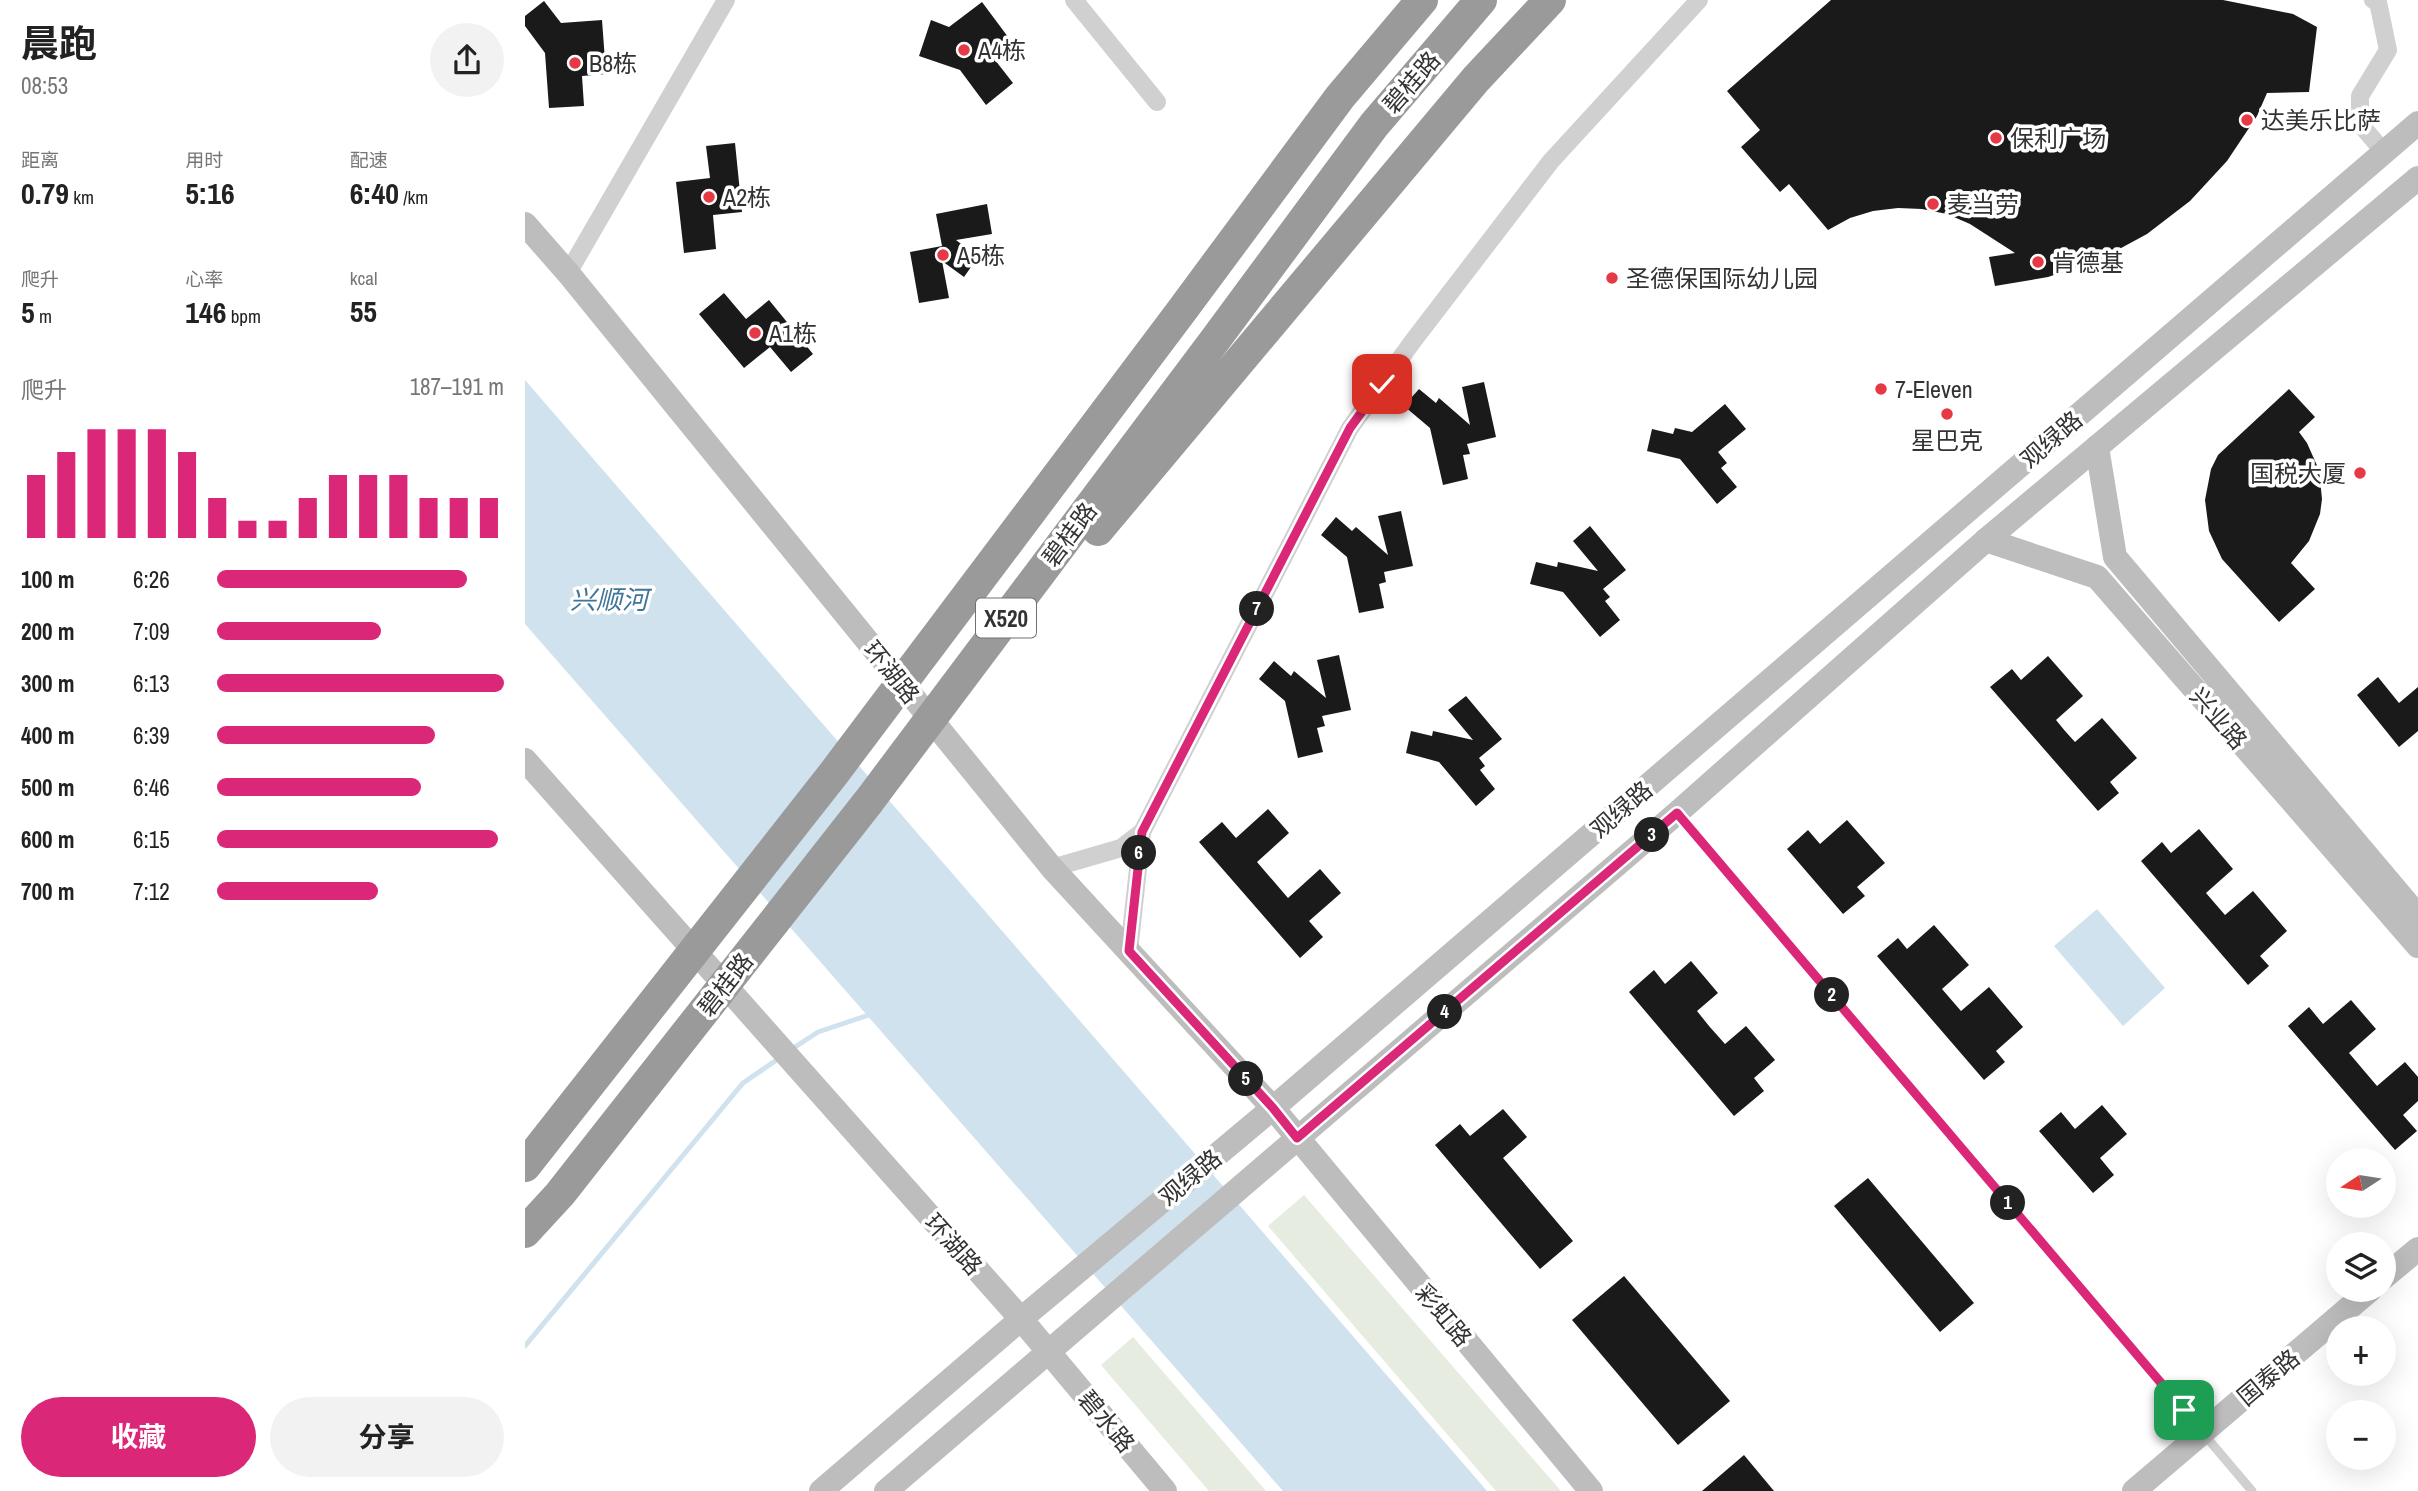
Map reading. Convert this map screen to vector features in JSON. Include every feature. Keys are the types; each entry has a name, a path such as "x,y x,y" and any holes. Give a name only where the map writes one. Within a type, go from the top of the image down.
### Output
{"highway":[{"path":"1180,313 1399,0"},
{"name":"碧桂路","path":"525,1166 834,773 1339,97 1422,0"},
{"name":"碧桂路","path":"525,1232 560,1194 843,834 1374,125 1482,0"},
{"path":"843,834 1476,79 1550,0"}],"main road":[{"name":"观绿路","path":"821,1491 1021,1319 1237,1139 2418,123"},
{"name":"观绿路","path":"887,1491 1677,813 1986,540 2418,178"},
{"name":"环湖路","path":"525,224 568,273 1052,869 1273,1108"},
{"name":"兴业路","path":"2097,447 2115,557 2418,916"},
{"name":"兴业路","path":"1986,540 2097,577 2418,946"},
{"name":"环湖路","path":"525,760 1048,1352"},
{"name":"彩虹路","path":"1273,1108 1591,1491"},
{"path":"2396,1267 2418,1249"},
{"name":"国泰路","path":"2134,1491 2356,1302"},
{"name":"碧水路","path":"1048,1352 1165,1491"}],"street":[{"path":"568,273 726,0"},
{"path":"1074,0 1157,102"},
{"path":"1129,951 1142,832 1350,428 1551,161 1699,0"},
{"path":"2373,0 2378,2 2388,50 2360,96 2360,124 2384,152"},
{"path":"1052,869 1121,848 1142,832"}],"lane":[{"path":"1677,813 2252,1491"}],"shaded area":[{"path":"1304,1195 1561,1491 1496,1491 1268,1226"},
{"path":"1133,1337 1266,1491 1209,1491 1101,1365"}],"water":[{"name":"兴顺河","path":"525,380 1487,1491 1283,1491 525,624"},
{"path":"2097,909 2165,988 2123,1026 2054,946"}],"building":[{"name":"保利广场","path":"1831,0 2223,0 2293,14 2317,27 2309,92 2267,93 2257,116 2227,161 2190,201 2147,234 2099,260 2048,277 1995,286 1989,257 2015,253 1970,224 1947,214 1898,208 1873,211 1850,218 1828,230 1789,184 1780,192 1741,147 1760,130 1727,91"},
{"name":"B8栋","path":"544,1 561,23 602,20 606,74 582,76 584,106 549,108 545,53 525,26 525,16"},
{"name":"A4栋","path":"982,2 1014,45 995,60 1013,83 986,105 960,70 919,56 931,20 949,27"},
{"name":"A2栋","path":"735,143 742,212 713,215 716,249 684,253 676,182 710,178 706,146"},
{"name":"A5栋","path":"987,204 992,234 956,240 978,257 964,277 942,261 949,298 919,303 910,252 942,246 936,214"},
{"name":"A1栋","path":"724,293 746,319 769,300 813,354 791,372 770,347 744,368 699,314"},
{"path":"1484,382 1496,437 1467,444 1470,454 1463,455 1468,479 1443,485 1430,428 1404,406 1419,389 1436,403 1439,398 1470,425 1462,387"},
{"path":"2289,389 2315,417 2299,432 2319,470 2322,499 2320,514 2309,541 2291,563 2315,589 2279,622 2222,559 2209,531 2205,500 2211,469 2218,455"},
{"path":"1725,404 1746,429 1718,452 1727,463 1721,468 1737,487 1717,504 1680,459 1647,451 1652,429 1673,434 1675,428 1692,432"},
{"path":"1401,511 1413,566 1384,572 1386,582 1379,584 1384,608 1359,613 1347,557 1321,535 1336,517 1352,531 1356,527 1388,555 1378,516"},
{"path":"1590,526 1626,570 1603,589 1610,597 1605,601 1620,620 1600,637 1563,592 1530,584 1536,562 1557,567 1558,562 1598,571 1573,541"},
{"path":"1339,655 1351,710 1322,716 1325,726 1317,728 1323,752 1298,758 1285,701 1259,679 1274,661 1291,676 1294,671 1326,698 1317,660"},
{"path":"2048,656 2083,696 2056,720 2065,731 2075,742 2102,718 2137,758 2110,782 2119,793 2098,811 1990,687 2012,669 2021,680"},
{"path":"2378,677 2399,703 2418,687 2418,731 2399,747 2357,695"},
{"path":"1466,696 1502,739 1479,758 1485,766 1480,770 1495,789 1476,806 1439,762 1406,753 1411,731 1432,736 1433,731 1473,740 1448,710"},
{"path":"1268,809 1289,833 1257,862 1288,898 1320,869 1341,893 1309,921 1323,937 1300,958 1199,842 1222,822 1236,838"},
{"path":"1847,820 1885,863 1857,887 1865,896 1843,914 1787,849 1808,830 1820,844"},
{"path":"2199,829 2233,869 2206,893 2225,915 2253,891 2287,931 2260,956 2269,966 2248,985 2141,861 2162,842 2171,853"},
{"path":"1934,925 1969,965 1942,989 1961,1011 1989,987 2023,1027 1996,1051 2005,1062 1984,1080 1877,956 1898,938 1907,949"},
{"path":"1691,961 1718,993 1697,1011 1709,1026 1725,1044 1746,1026 1775,1060 1754,1078 1764,1091 1734,1116 1629,992 1654,970 1665,984"},
{"path":"2351,1000 2376,1029 2349,1053 2377,1086 2405,1062 2418,1077 2418,1101 2403,1115 2417,1131 2396,1149 2288,1026 2309,1007 2323,1024"},
{"path":"2102,1105 2127,1134 2100,1158 2114,1175 2093,1193 2039,1131 2061,1112 2075,1129"},
{"path":"1503,1109 1527,1137 1503,1158 1573,1241 1540,1269 1435,1145 1460,1124 1470,1136"},
{"path":"1868,1178 1974,1303 1940,1332 1834,1206"},
{"path":"1624,1276 1730,1401 1678,1445 1572,1320"},
{"path":"1744,1455 1774,1491 1702,1491"}],"waterway":[{"path":"792,1049 818,1032 872,1014"},
{"path":"525,1346 743,1083 781,1057"}],"place":[{"name":"A4栋","path":"964,50"},
{"name":"B8栋","path":"575,63"},
{"name":"达美乐比萨","path":"2247,120"},
{"name":"保利广场","path":"1996,138"},
{"name":"A2栋","path":"709,197"},
{"name":"麦当劳","path":"1933,204"},
{"name":"A5栋","path":"943,255"},
{"name":"肯德基","path":"2038,262"},
{"name":"圣德保国际幼儿园","path":"1612,278"},
{"name":"A1栋","path":"755,333"},
{"name":"7-Eleven","path":"1881,389"},
{"name":"星巴克","path":"1947,414"},
{"name":"国税大厦","path":"2360,473"}],"route":[{"path":"1382,384 1350,428 1142,832 1129,951 1273,1108 1297,1138 1677,813 2184,1410"}]}
